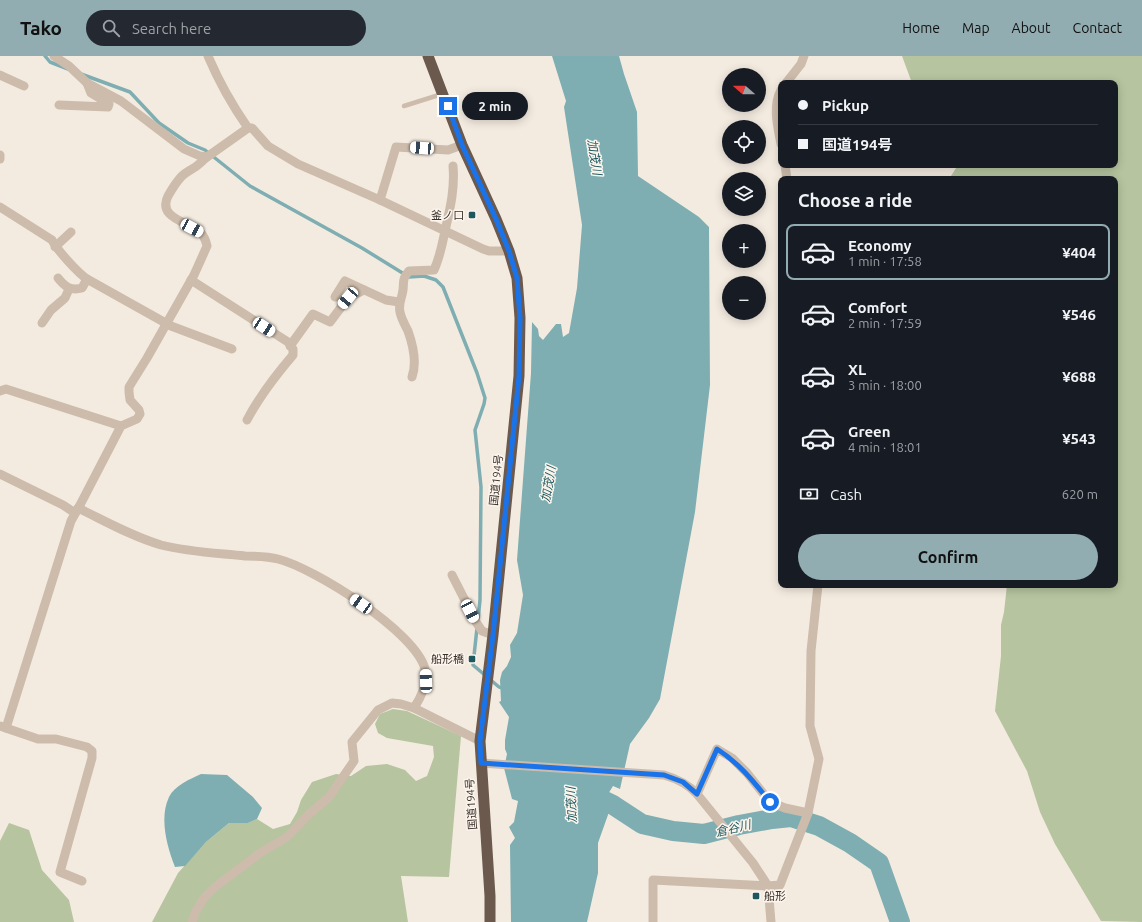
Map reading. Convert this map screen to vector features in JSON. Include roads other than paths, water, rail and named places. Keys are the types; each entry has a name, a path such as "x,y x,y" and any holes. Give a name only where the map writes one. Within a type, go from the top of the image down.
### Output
{"highway":[{"name":"国道194号","path":"428,56 462,145 509,251 517,278 520,318 519,376 493,635 480,741 486,763 490,922"}],"street":[{"path":"54,56 69,66 87,83 121,102 184,149 200,156 207,157"},
{"path":"208,56 232,105 248,128 252,128 268,146 298,164 380,200 483,249 489,251 509,251"},
{"path":"788,80 801,64 804,56"},
{"path":"0,74 24,86"},
{"path":"59,105 108,106 109,104 91,93 87,83"},
{"path":"778,96 776,120 778,130"},
{"path":"82,881 60,872 92,758 92,751 87,747 56,739 38,739 3,727 71,521 121,426 137,419 140,414 139,410 130,400 129,386 191,280 207,246 200,232 167,212 165,202 175,184 183,174 248,128"},
{"path":"380,200 396,146 448,150 462,145"},
{"path":"0,155 0,160"},
{"path":"412,376 415,369 414,358 408,333 400,312 399,302 402,291 403,277 409,271 434,270 440,258 453,194 453,166"},
{"path":"0,207 52,240 56,247 77,271 87,279 166,324 232,349"},
{"path":"56,247 71,232"},
{"path":"58,278 66,287 70,289 82,288 87,279"},
{"path":"191,280 288,342 293,349 293,355 253,407 247,420"},
{"path":"335,297 345,281 386,300 399,302"},
{"path":"42,323 51,310 65,298 70,289"},
{"path":"290,346 313,314 330,322 348,298 364,290"},
{"path":"0,391 6,389 121,426"},
{"path":"0,474 63,505 159,544 191,551 278,559 307,570 327,580 379,616 396,630 412,646 421,658 425,669 426,681 420,698 414,708"},
{"path":"452,575 482,631 493,635"},
{"path":"653,922 653,880 768,886 780,885 808,813 819,759 810,726 811,651 818,588"},
{"path":"192,922 196,911 204,898 215,887 260,853 287,837 308,815 329,797 354,761 352,742 378,710 392,703 401,704 414,708 480,741"},
{"path":"697,794 717,749 732,758 747,773 770,802 785,808 808,813"},
{"path":"486,763 664,775 678,780 697,794 753,863 768,886 771,922"}],"lane":[{"path":"404,106 443,93"}],"water":[{"name":"加茂川","path":"552,56 619,56 637,112 638,176 699,217 709,227 710,385 695,512 660,699 649,718 630,744 620,789 613,786 602,804 609,812 598,843 598,873 587,922 511,922 510,845 515,838 509,827 514,822 518,801 512,799 504,768 507,754 505,749 505,740 509,717 499,702 501,701 500,680 502,672 507,666 511,657 510,645 517,633 523,595 517,560 531,373 532,322 538,329 539,336 543,340 556,324 561,324 563,337 569,333 577,288 582,225 564,107 566,101"},
{"path":"201,774 227,775 253,797 262,808 257,819 248,823 229,823 206,842 185,866 175,867 169,851 165,832 164,823 166,805 171,793 175,789"}],"waterway":[{"path":"45,56 50,62 68,69"},
{"path":"81,74 130,92 159,123 188,143 205,150 250,186 362,248 409,277 424,276 436,280 443,287 477,373 485,398 475,430 481,487 480,600 478,620"},
{"path":"477,628 473,665 499,687 504,689"},
{"name":"倉谷川","path":"580,789 613,805 642,824 673,831 704,834 739,825 791,817 819,826 850,843 879,863 900,922"}],"place":[{"name":"釜ノ口","path":"472,215"},
{"name":"船形橋","path":"472,659"},
{"name":"船形","path":"756,896"}]}
